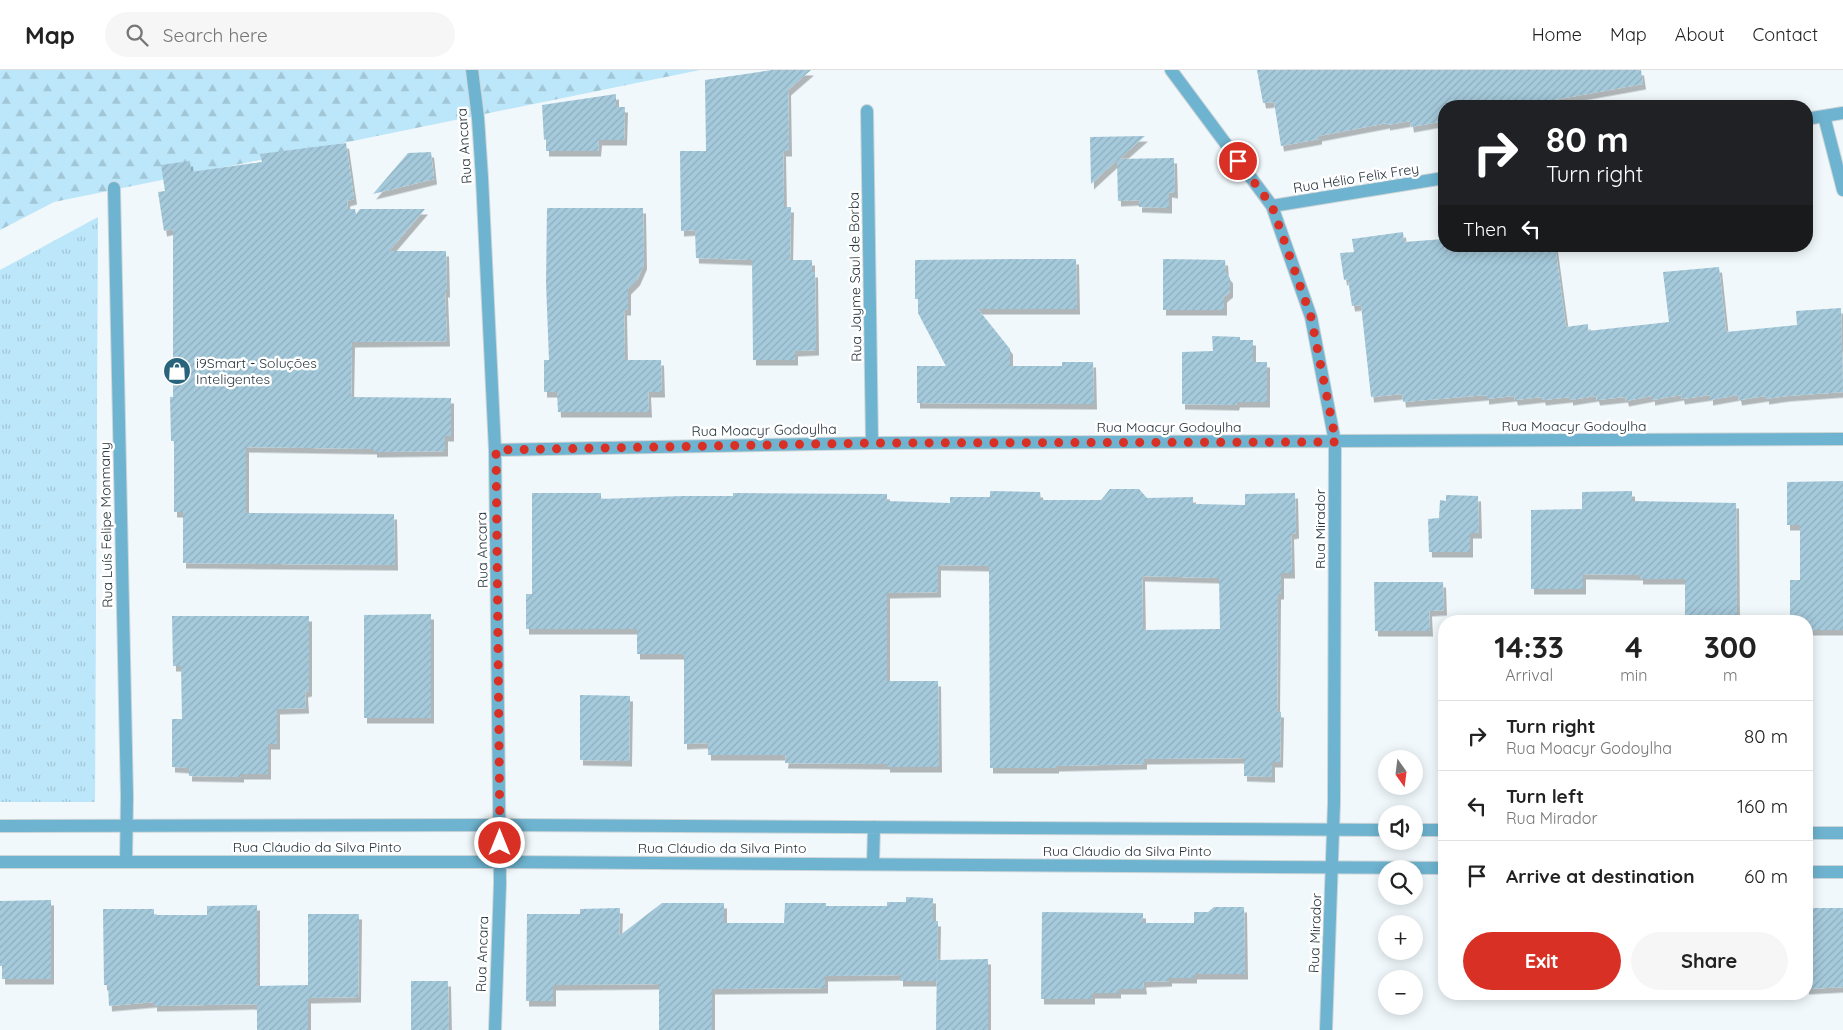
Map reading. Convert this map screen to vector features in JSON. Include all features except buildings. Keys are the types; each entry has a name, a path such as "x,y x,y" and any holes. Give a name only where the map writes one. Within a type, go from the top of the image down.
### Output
{"street":[{"name":"Rua Ancara","path":"472,70 478,118 482,178 496,450 500,862 495,1030"},
{"name":"Rua Mirador","path":"1171,70 1272,206 1311,317 1336,442 1333,830 1326,1030"},
{"name":"Rua Jayme Saul de Borba","path":"867,111 872,443"},
{"path":"1813,118 1843,113"},
{"path":"1824,116 1843,190"},
{"name":"Rua Hélio Felix Frey","path":"1272,206 1438,179"},
{"name":"Rua Luís Felipe Monmany","path":"114,188 127,826 126,862"},
{"name":"Rua Moacyr Godoylha","path":"496,450 872,443 1843,439"},
{"name":"Rua Cláudio da Silva Pinto","path":"0,826 499,825 1378,830"},
{"path":"873,864 874,827"},
{"path":"1423,830 1438,830"},
{"path":"1813,833 1843,833"},
{"name":"Rua Cláudio da Silva Pinto","path":"0,862 500,862 1438,868"},
{"path":"1813,872 1843,872"}],"green space":[{"path":"0,70 700,70 54,202 0,230"},
{"path":"98,217 95,802 0,802 0,270"}],"place":[{"name":"i9Smart - Soluções Inteligentes","path":"177,371"}],"route":[{"path":"500,843 496,450 872,443 1336,442 1311,317 1272,206 1238,161"}]}
